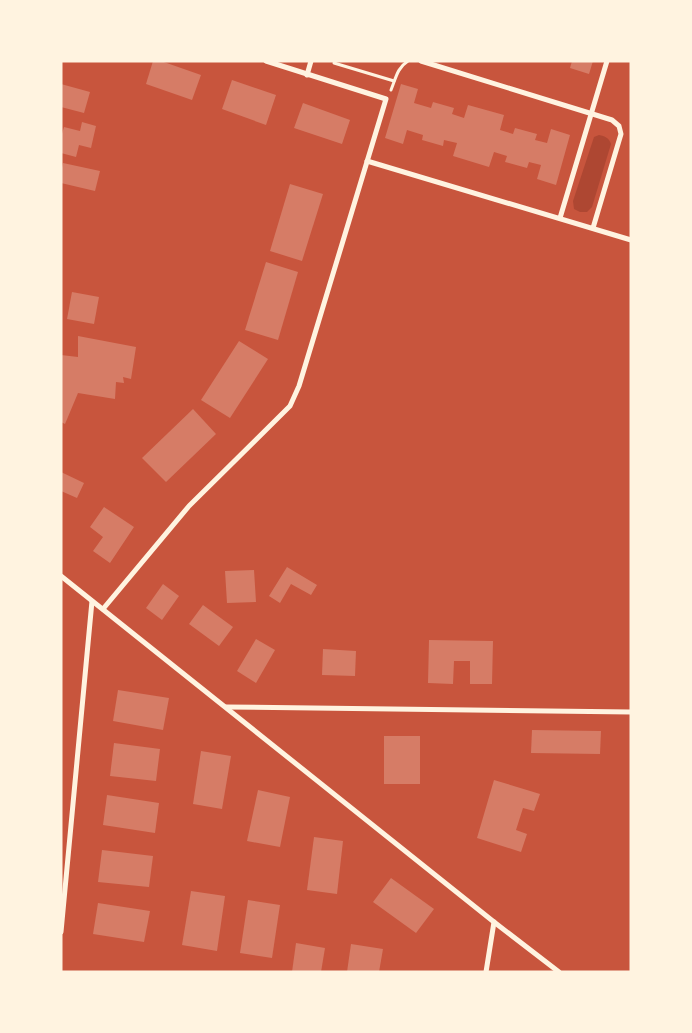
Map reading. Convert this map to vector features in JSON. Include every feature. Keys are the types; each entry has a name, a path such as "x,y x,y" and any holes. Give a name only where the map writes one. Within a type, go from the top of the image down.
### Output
{"street":[{"path":"103,609 189,506 290,406 299,386 386,99 266,61"},
{"path":"307,75 311,61"},
{"path":"422,61 612,120 619,126 621,134 593,228"},
{"path":"560,218 607,61"},
{"path":"366,161 631,240"},
{"path":"61,576 558,972"},
{"path":"61,932 92,601"},
{"path":"225,707 631,712"},
{"path":"486,972 494,922"}],"path":[{"path":"386,99 391,92 401,66 408,61"},
{"path":"334,64 394,81"}],"shaded area":[{"path":"599,135 609,140 611,144 592,207 587,212 580,212 574,209 573,201 594,137"}],"building":[{"path":"153,61 161,61 201,75 192,100 146,84"},
{"path":"572,61 593,61 589,74 570,68"},
{"path":"232,80 276,95 266,125 222,109"},
{"path":"61,84 90,92 84,113 61,107"},
{"path":"401,84 418,89 414,103 431,108 433,102 454,108 452,114 464,118 468,105 504,115 500,130 513,134 515,128 537,134 535,140 547,143 551,129 570,135 556,185 537,179 541,165 529,162 527,168 505,162 507,156 494,152 489,167 453,156 457,143 444,140 443,146 422,140 423,135 407,130 403,144 385,138"},
{"path":"303,103 350,120 342,144 294,128"},
{"path":"82,122 96,126 91,148 79,145 76,157 61,153 61,137 64,127 80,131"},
{"path":"63,163 100,171 95,191 61,183"},
{"path":"290,184 323,194 302,261 270,251"},
{"path":"266,262 298,272 278,340 245,330"},
{"path":"72,292 99,297 94,324 67,319"},
{"path":"78,336 136,347 131,379 123,377 124,383 116,382 115,399 78,393 65,424 61,422 61,355 78,357"},
{"path":"239,341 268,359 230,418 201,400"},
{"path":"193,409 216,434 166,482 142,458"},
{"path":"61,472 84,483 77,498 61,491"},
{"path":"104,507 134,527 110,563 93,551 103,537 90,527"},
{"path":"287,567 317,585 311,595 291,584 280,603 269,596"},
{"path":"254,570 256,602 227,603 225,571"},
{"path":"163,584 179,596 162,620 146,608"},
{"path":"203,605 233,627 219,646 189,624"},
{"path":"256,639 275,650 256,683 237,671"},
{"path":"429,640 493,641 492,684 470,684 470,661 454,661 453,684 428,683"},
{"path":"323,649 356,651 355,676 322,675"},
{"path":"118,690 169,698 163,730 113,721"},
{"path":"532,730 601,731 600,754 531,753"},
{"path":"384,736 420,736 420,784 384,784"},
{"path":"114,743 160,749 156,781 110,776"},
{"path":"201,751 231,756 222,809 193,804"},
{"path":"494,780 540,794 534,811 523,808 516,830 527,834 521,852 477,838"},
{"path":"258,790 290,797 280,847 247,841"},
{"path":"107,795 159,803 155,833 103,825"},
{"path":"314,837 343,841 337,894 307,890"},
{"path":"102,850 153,856 149,887 98,882"},
{"path":"391,878 434,909 416,933 373,902"},
{"path":"191,891 225,896 217,951 182,945"},
{"path":"248,900 280,905 272,958 240,953"},
{"path":"98,903 150,911 144,942 93,934"},
{"path":"296,943 325,948 321,972 292,972"},
{"path":"351,944 383,949 379,972 347,972"}]}
